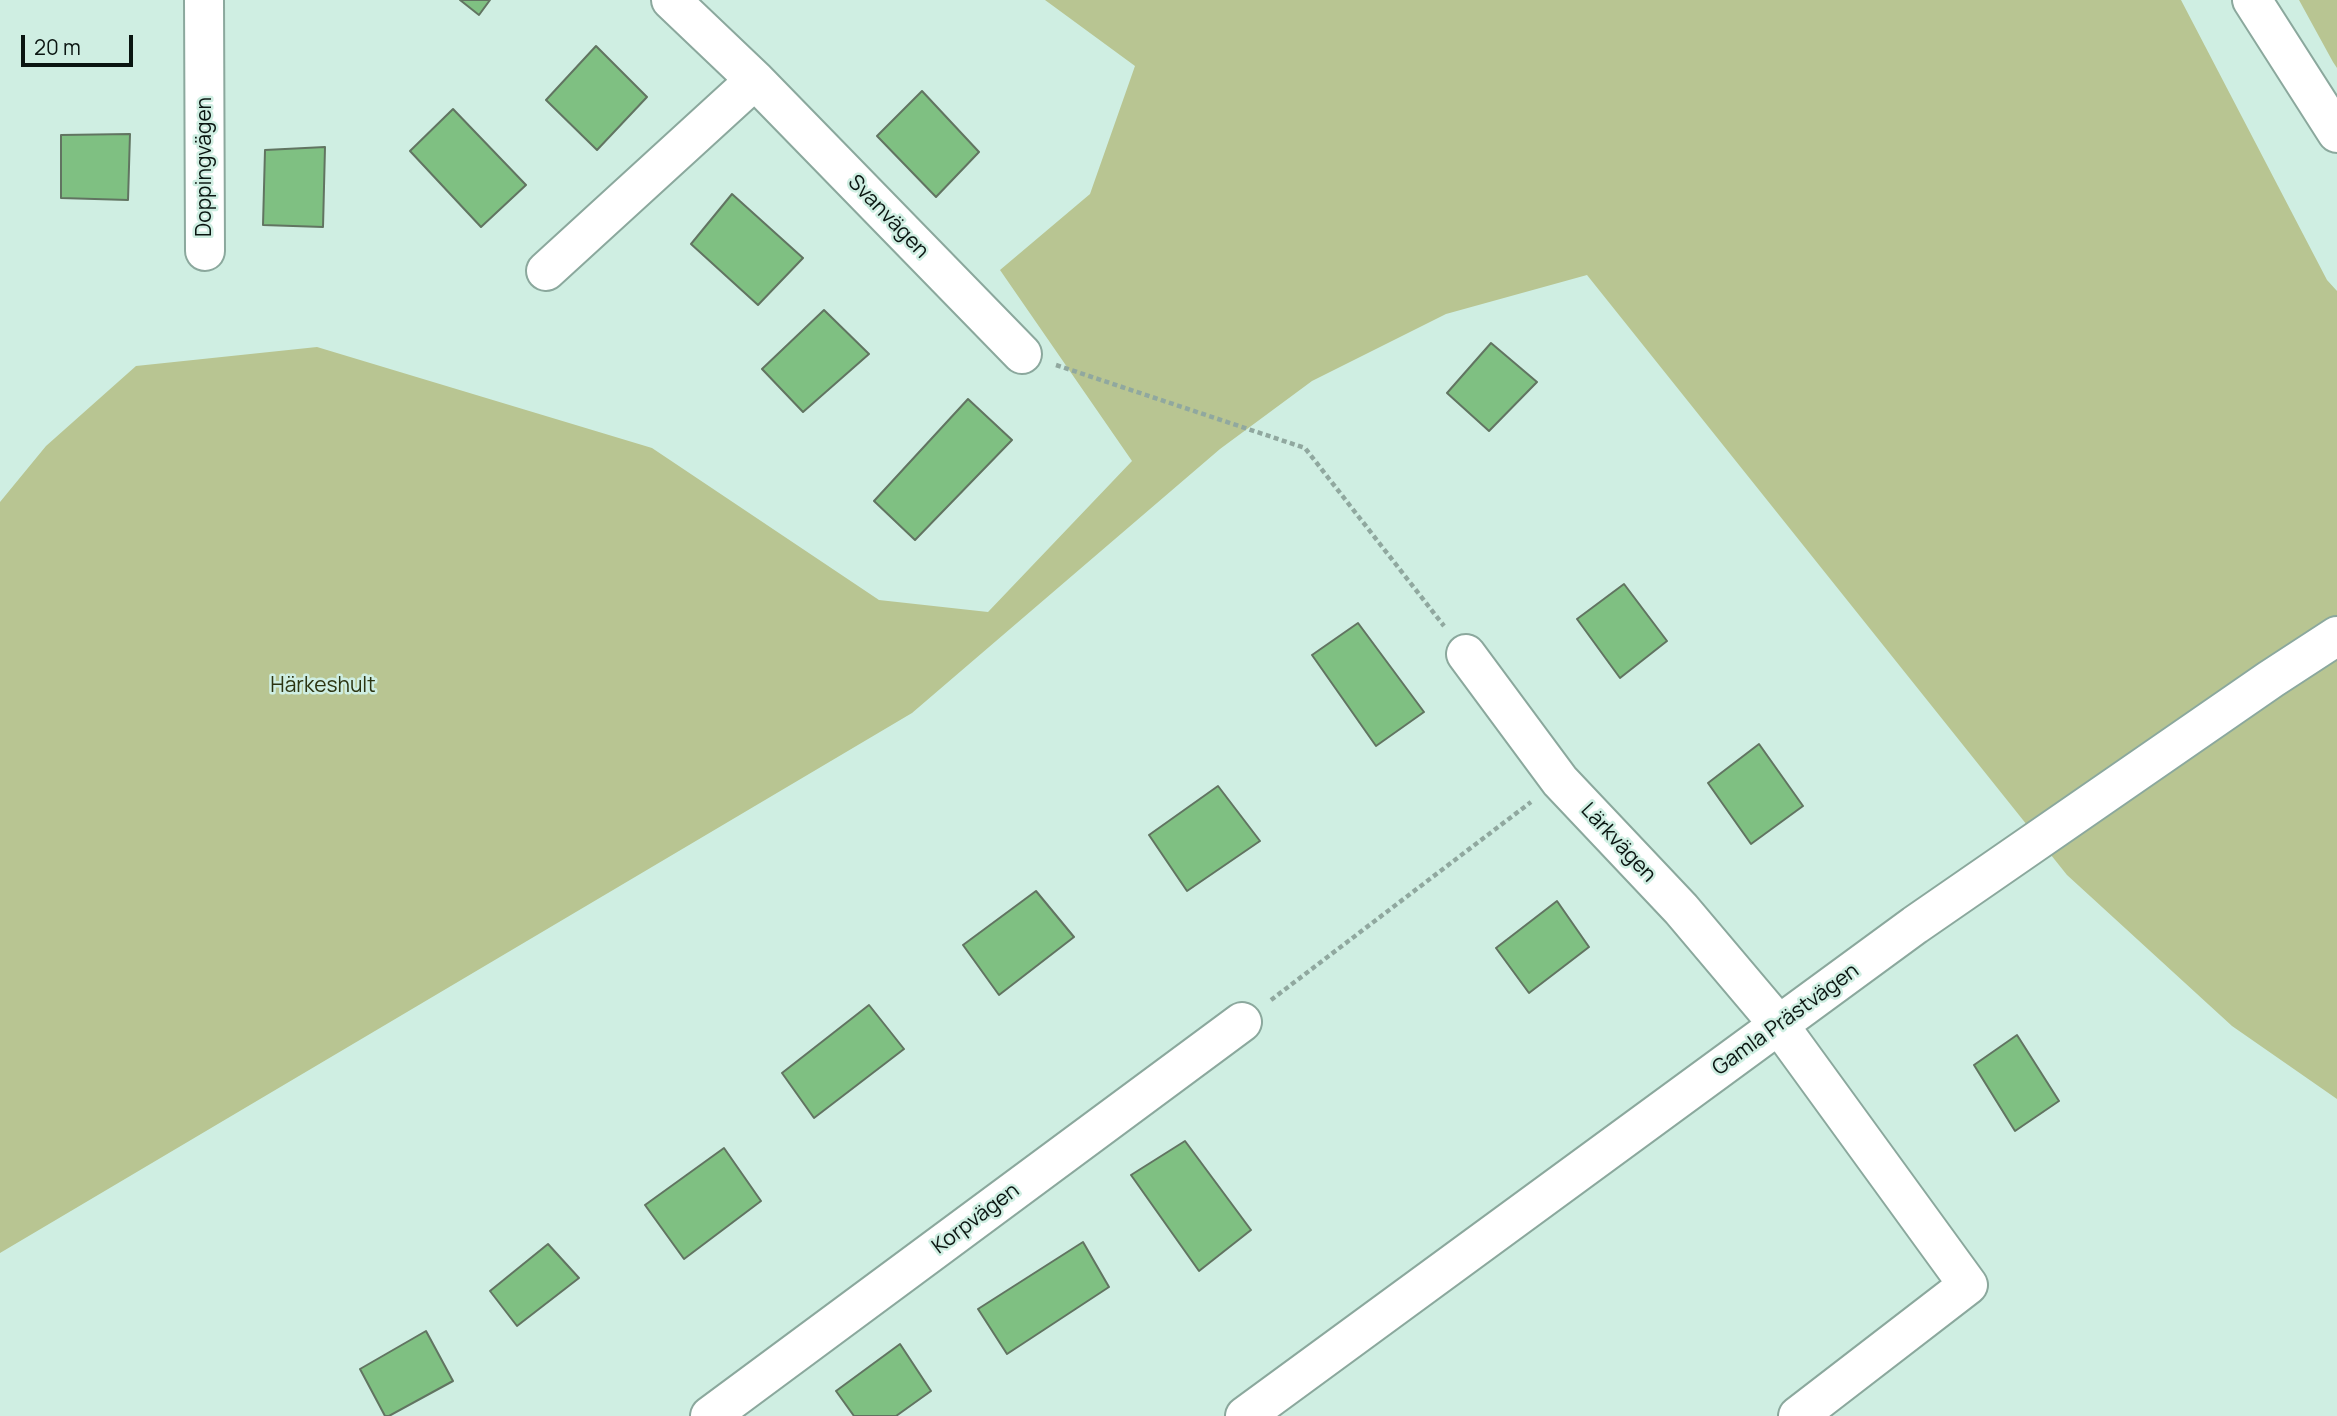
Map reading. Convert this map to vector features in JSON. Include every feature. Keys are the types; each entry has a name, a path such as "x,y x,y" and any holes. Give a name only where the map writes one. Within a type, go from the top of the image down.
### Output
{"street":[{"name":"Doppingvägen","path":"204,0 205,251"},
{"name":"Svanvägen","path":"671,0 755,80 1021,354"},
{"path":"2252,0 2337,132"},
{"path":"546,271 755,80"},
{"name":"Gamla Prästvägen","path":"1245,1416 1915,925 2337,636"},
{"name":"Lärkvägen","path":"1466,654 1560,781 1681,909 1779,1025 1968,1285 1798,1416"},
{"name":"Korpvägen","path":"710,1416 1242,1022"}],"path":[{"path":"1021,354 1305,449 1466,654"},
{"path":"1242,1022 1560,781"}],"green space":[{"name":"Härkeshult","path":"1045,0 2181,0 2327,280 2337,291 2337,1099 2232,1026 2067,875 1587,275 1446,314 1312,381 1220,449 912,713 0,1253 0,502 46,446 136,366 317,347 652,448 879,600 988,612 1132,461 1000,270 1090,194 1135,66"},
{"path":"2299,0 2337,0 2337,68 2333,62"}],"building":[{"path":"460,0 490,0 479,15"},
{"path":"596,46 647,97 597,150 546,100"},
{"path":"922,91 979,152 936,197 877,136"},
{"path":"453,109 526,185 481,227 410,151"},
{"path":"130,134 128,200 61,198 61,135"},
{"path":"325,147 323,227 263,225 265,150"},
{"path":"732,194 803,258 758,305 691,244"},
{"path":"824,310 869,354 803,412 762,369"},
{"path":"1491,343 1537,382 1489,431 1447,393"},
{"path":"968,399 1012,440 915,540 874,501"},
{"path":"1624,584 1667,641 1620,678 1577,619"},
{"path":"1358,623 1424,712 1376,746 1312,655"},
{"path":"1759,744 1803,806 1751,844 1708,783"},
{"path":"1218,786 1260,841 1187,891 1149,835"},
{"path":"1036,891 1074,937 999,995 963,945"},
{"path":"1557,901 1589,947 1529,993 1496,948"},
{"path":"869,1005 904,1049 814,1118 782,1073"},
{"path":"2017,1035 2059,1101 2015,1131 1974,1065"},
{"path":"1185,1141 1251,1230 1199,1271 1131,1175"},
{"path":"724,1148 761,1201 684,1259 645,1205"},
{"path":"1083,1242 1109,1287 1007,1354 978,1309"},
{"path":"548,1244 579,1278 517,1326 490,1291"},
{"path":"426,1331 453,1381 385,1416 360,1369"},
{"path":"900,1344 931,1391 896,1416 854,1416 836,1391"}]}
